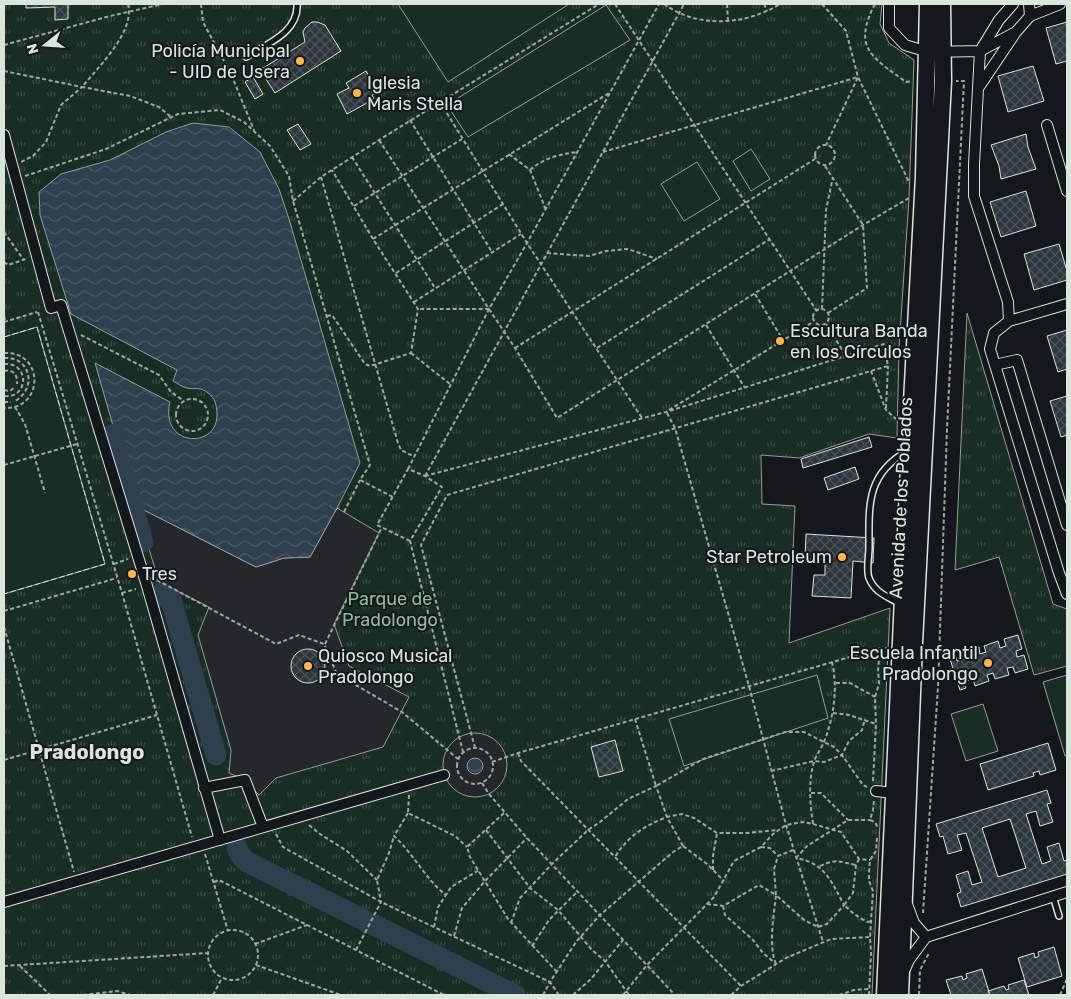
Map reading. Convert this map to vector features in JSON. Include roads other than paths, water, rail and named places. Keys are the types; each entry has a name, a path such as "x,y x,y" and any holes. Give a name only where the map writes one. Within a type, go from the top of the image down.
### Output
{"main road":[{"name":"Avenida de los Poblados","path":"900,987 914,643 943,81 935,52 928,4"},
{"name":"Avenida de los Poblados","path":"877,992 887,945 909,449 924,176 935,52 942,4"}],"street":[{"path":"889,4 889,28 905,46 935,52 980,51 1016,32"},
{"path":"1009,321 1008,302 974,196 974,164 980,51 999,20 1013,4"},
{"path":"1030,4 1030,16"},
{"path":"978,88 1016,32 1030,16 1060,4"},
{"path":"1048,125 1067,191"},
{"path":"4,135 51,308 61,305 147,586 220,840"},
{"path":"1067,304 1009,321 994,333 990,349 1063,572 1067,594"},
{"path":"995,365 1017,360 1067,526"},
{"path":"4,902 444,775"},
{"path":"204,788 245,780 268,826"},
{"path":"876,791 894,793"},
{"path":"904,888 907,904 914,923 923,934"},
{"path":"887,945 902,936 923,934 1067,892"},
{"path":"900,987 909,960 923,934"}],"lane":[{"path":"246,57 286,32 293,24 298,13 297,4"},
{"path":"902,605 882,595 876,590 868,577 870,502 874,487 888,464 909,449"},
{"path":"1053,896 1059,916"}],"water":[{"path":"193,123 229,127 260,152 279,189 360,463 310,557 284,558 256,567 136,506 95,363 170,402 169,417 173,428 180,435 200,438 209,434 215,426 217,408 212,397 205,391 190,389 173,381 177,370 71,314 40,215 39,192 61,174 110,160 166,132"},
{"path":"472,758 478,758 483,763 481,772 472,774 467,769 467,763"}],"waterway":[{"path":"115,434 112,435 143,542"},
{"path":"161,593 171,600 216,755"},
{"path":"237,848 247,862 515,995"}],"place":[{"name":"Policía Municipal - UID de Usera","path":"300,61"},
{"name":"Iglesia Maris Stella","path":"357,93"},
{"name":"Escultura Banda en los Círculos","path":"780,341"},
{"name":"Star Petroleum","path":"842,557"},
{"name":"Tres","path":"132,574"},
{"name":"Escuela Infantil Pradolongo","path":"988,663"},
{"name":"Quiosco Musical Pradolongo","path":"308,666"}],"district":[{"name":"Pradolongo","path":"87,752"}],"park label":[{"name":"Parque de Pradolongo","path":"390,609"}]}
